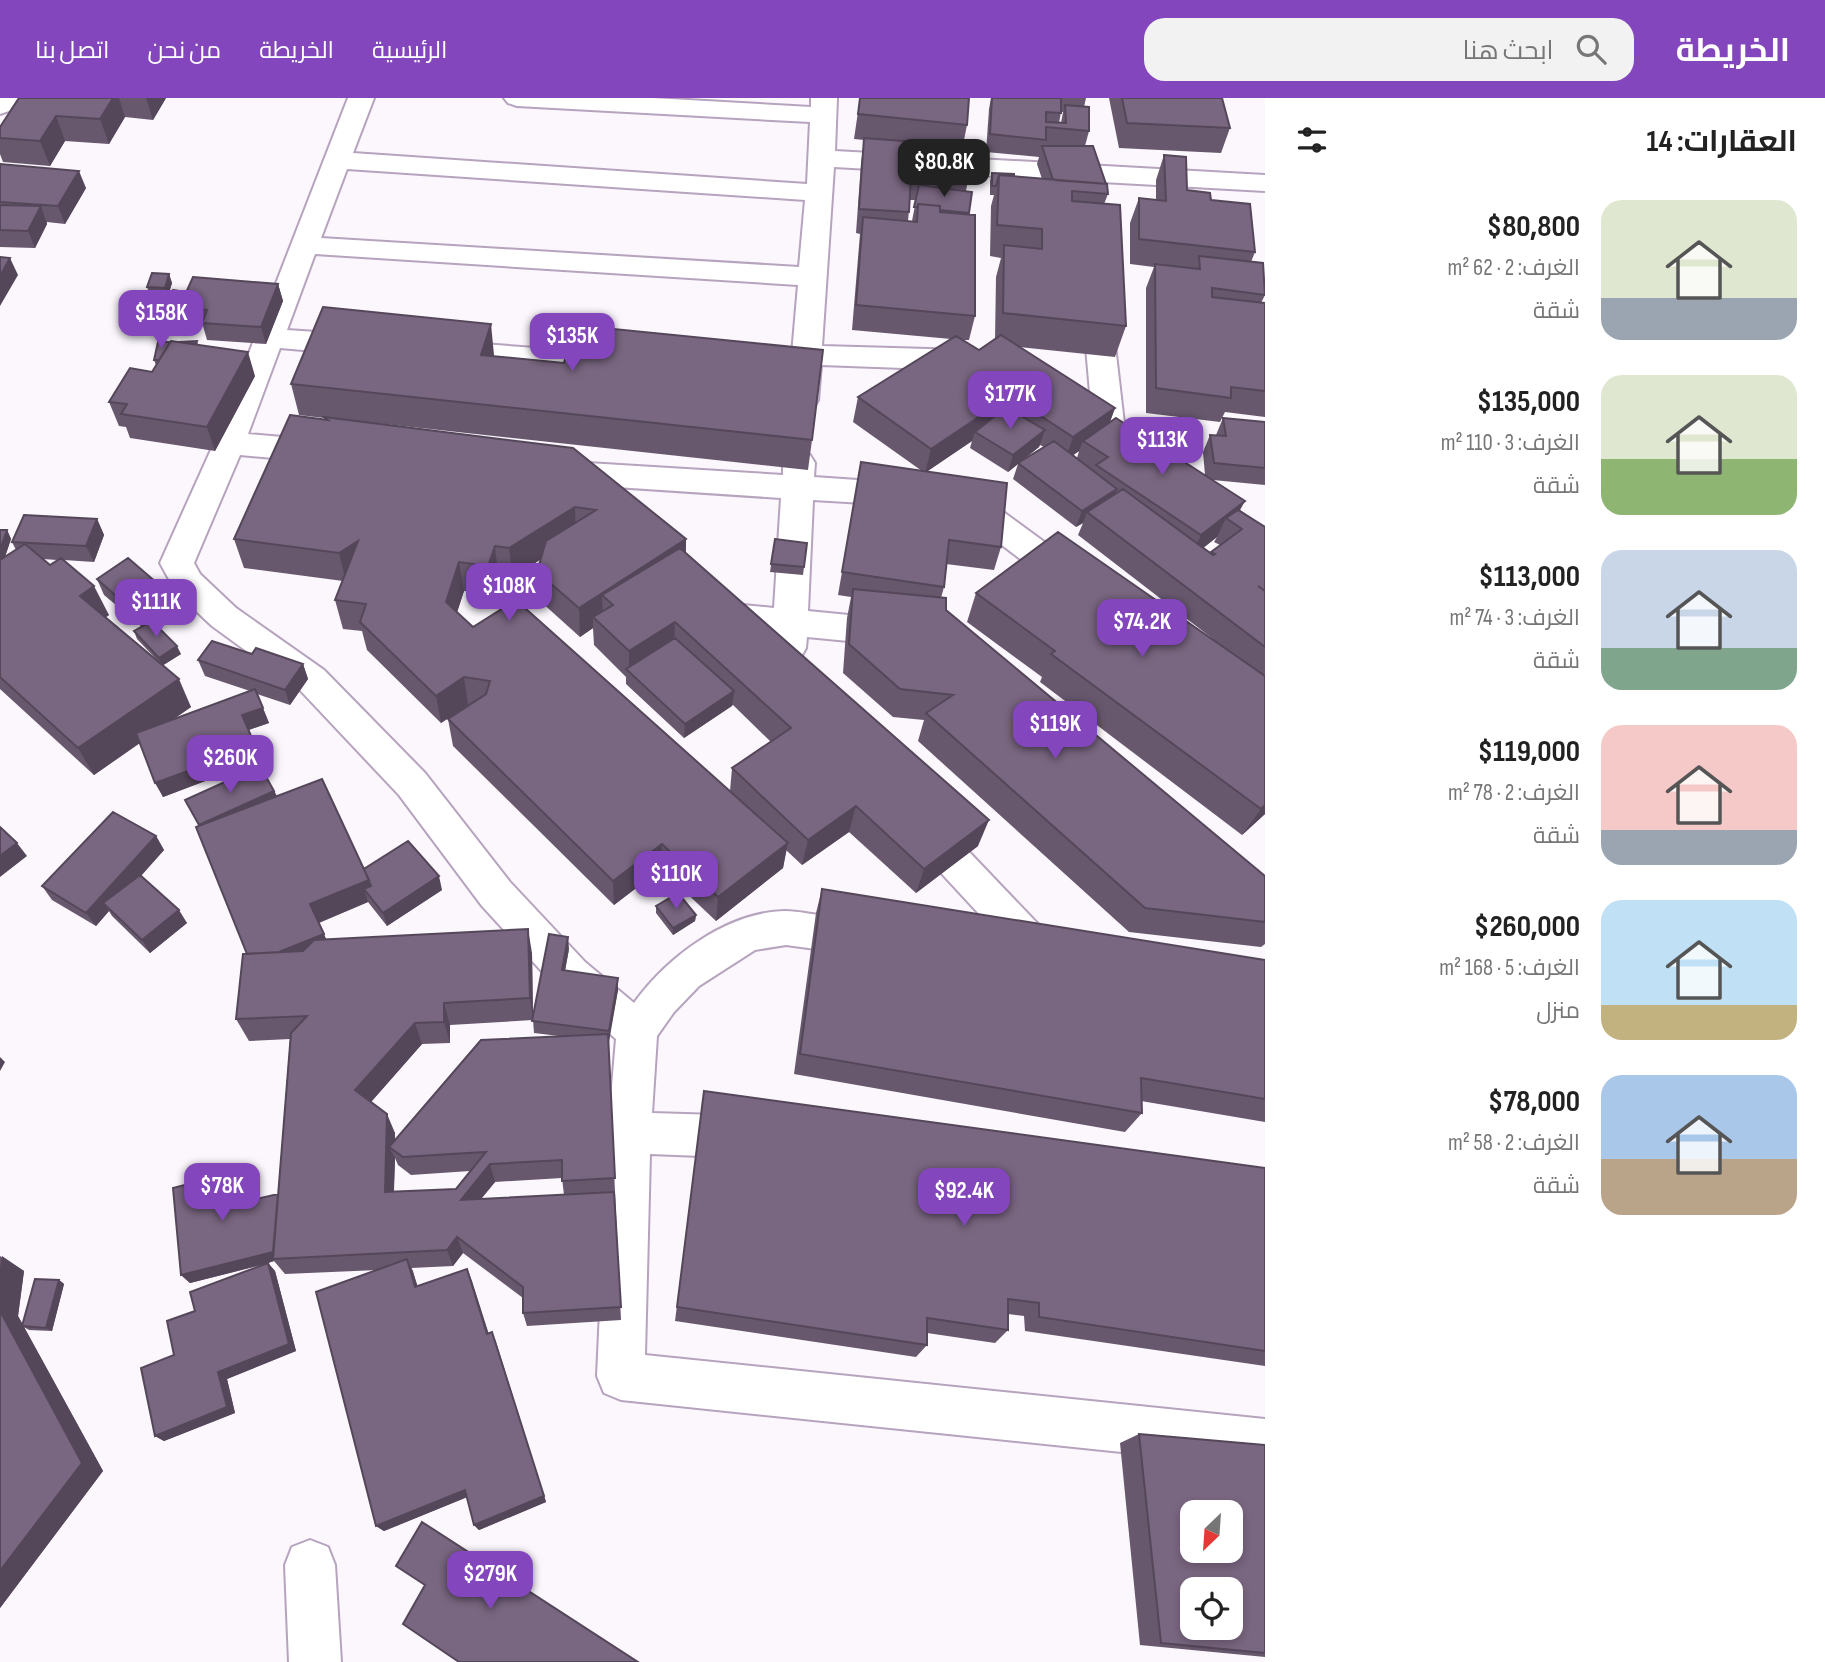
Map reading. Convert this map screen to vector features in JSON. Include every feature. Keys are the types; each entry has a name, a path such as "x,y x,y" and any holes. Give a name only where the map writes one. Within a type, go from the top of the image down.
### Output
{"street":[{"path":"0,106 5,98"},
{"path":"360,98 229,443 177,563 188,583 225,617 312,680 412,784 496,894 561,965 637,1031"},
{"path":"517,98 823,106 814,277 796,370 797,489 790,622 788,678 712,606 790,622 912,635 933,652"},
{"path":"949,137 952,193"},
{"path":"1213,152 1226,206"},
{"path":"822,158 950,166 1081,159 1265,183"},
{"path":"1081,159 1085,200"},
{"path":"337,160 820,193"},
{"path":"305,245 814,277"},
{"path":"1078,426 1122,457 1093,269"},
{"path":"269,338 639,365"},
{"path":"796,370 963,346 999,379"},
{"path":"229,443 351,454"},
{"path":"529,469 930,496 976,508 1104,605"},
{"path":"570,473 610,511"},
{"path":"898,801 1064,966 998,957"},
{"path":"905,944 786,928 747,934 685,973 660,999 637,1031 629,1133 621,1376 1265,1443"},
{"path":"629,1133 736,1136 792,1141"},
{"path":"310,1565 315,1662"}],"building":[{"path":"19,98 113,98 100,119 56,116 40,141 0,138 0,127"},
{"path":"860,98 969,98 967,125 858,114"},
{"path":"992,98 1061,98 1061,113 1046,112 1046,122 1066,123 1065,105 1089,107 1089,131 1046,127 1046,140 990,134"},
{"path":"1122,98 1222,98 1230,128 1127,123"},
{"path":"864,138 968,146 968,179 911,175 909,212 859,209"},
{"path":"1042,146 1093,146 1106,184 1053,180"},
{"path":"1164,155 1186,157 1187,190 1210,193 1211,200 1250,204 1255,252 1139,239 1139,198 1166,201"},
{"path":"0,164 79,171 58,206 0,202"},
{"path":"992,173 1014,176 999,175 996,186 992,186"},
{"path":"999,175 1107,184 1108,194 1072,191 1072,201 1120,205 1126,326 1003,313 1004,245 1042,249 1042,229 997,225"},
{"path":"919,185 972,192 969,213 940,210 940,206 918,204 918,207 914,207"},
{"path":"918,204 940,206 940,212 975,215 975,316 856,305 863,217 917,222"},
{"path":"0,205 41,206 28,231 0,230"},
{"path":"1199,256 1263,263 1265,295 1212,288 1212,297 1265,303 1265,391 1231,387 1231,398 1156,388 1155,264 1200,269"},
{"path":"0,257 10,258 0,276"},
{"path":"152,273 169,274 165,288 147,287"},
{"path":"193,277 278,284 261,327 202,323 207,310 179,308"},
{"path":"173,290 186,292 180,309 163,307"},
{"path":"323,307 491,324 481,355 564,363 574,325 823,350 812,440 291,384"},
{"path":"1001,335 1115,408 1073,437 1010,396 931,449 858,397 956,336 979,350"},
{"path":"171,341 248,352 207,427 121,414 127,404 109,402 130,368 152,372"},
{"path":"158,342 170,342 159,360 154,360"},
{"path":"1006,407 1045,430 1013,455 975,432"},
{"path":"290,415 573,448 686,539 579,608 537,572 546,541 596,510 575,507 509,548 495,546 488,566 459,562 446,602 473,627 516,600 788,843 718,897 662,844 613,881 448,719 486,694 490,681 464,677 436,696 360,622 366,604 335,600 358,541 339,553 234,539"},
{"path":"1116,418 1245,501 1201,535 1096,465 1108,457 1083,441"},
{"path":"1223,418 1265,422 1265,468 1214,463 1210,435 1226,436"},
{"path":"1054,441 1117,489 1082,511 1018,463"},
{"path":"861,462 1007,483 1001,547 949,540 944,587 842,572"},
{"path":"1123,489 1213,555 1215,554 1211,552 1242,529 1226,518 1238,510 1265,527 1265,647 1087,512"},
{"path":"24,515 97,519 86,546 12,542"},
{"path":"0,530 7,530 0,550"},
{"path":"1058,532 1265,676 1265,805 1261,809 1051,654 1055,651 976,593"},
{"path":"775,539 807,543 804,567 771,564"},
{"path":"25,544 50,565 61,558 94,586 80,596 179,679 78,748 0,677 0,560"},
{"path":"680,548 989,820 924,869 856,806 808,840 732,768 791,728 675,622 629,651 593,617 613,605 602,595"},
{"path":"128,558 165,590 133,611 97,579"},
{"path":"853,589 946,598 946,610 1265,876 1265,922 1145,908 926,713 953,695 900,689 849,644"},
{"path":"152,621 177,646 159,658 134,631"},
{"path":"675,638 734,691 685,724 626,669"},
{"path":"212,641 252,654 256,648 303,664 285,690 198,660"},
{"path":"255,689 263,708 242,715 261,759 221,774 215,761 155,783 136,733"},
{"path":"260,766 274,791 199,825 185,800"},
{"path":"322,779 369,880 310,904 324,934 279,952 247,954 196,827"},
{"path":"113,812 156,836 86,913 42,886"},
{"path":"0,827 17,843 0,856"},
{"path":"408,841 439,876 383,913 364,889 371,886 364,869"},
{"path":"140,875 179,910 142,940 103,903"},
{"path":"822,889 1265,960 1265,1099 1141,1078 1142,1113 800,1054"},
{"path":"678,893 696,915 673,928 656,906"},
{"path":"528,929 530,998 444,1003 444,1022 415,1023 355,1090 387,1114 385,1192 456,1189 486,1152 403,1157 389,1147 481,1040 608,1034 615,1178 562,1181 562,1160 490,1164 461,1200 614,1192 621,1307 523,1313 523,1287 457,1237 447,1250 273,1259 291,1033 307,1016 236,1019 243,954 303,951 314,940"},
{"path":"549,934 568,937 562,970 618,978 609,1031 532,1021"},
{"path":"704,1091 1265,1168 1265,1351 1039,1317 1039,1303 1008,1299 1008,1330 927,1318 927,1345 677,1307"},
{"path":"243,1170 247,1201 278,1194 273,1252 181,1275 173,1188"},
{"path":"407,1259 415,1287 467,1269 487,1334 492,1332 544,1496 474,1525 465,1490 376,1526 316,1292"},
{"path":"268,1263 289,1344 218,1372 227,1407 155,1436 141,1368 174,1355 167,1321 195,1311 190,1292"},
{"path":"35,1279 59,1280 46,1328 22,1326"},
{"path":"0,1311 82,1463 0,1571"},
{"path":"1139,1434 1265,1445 1265,1653 1161,1643"},
{"path":"422,1522 638,1662 459,1662 403,1624 425,1585 396,1566"}]}
